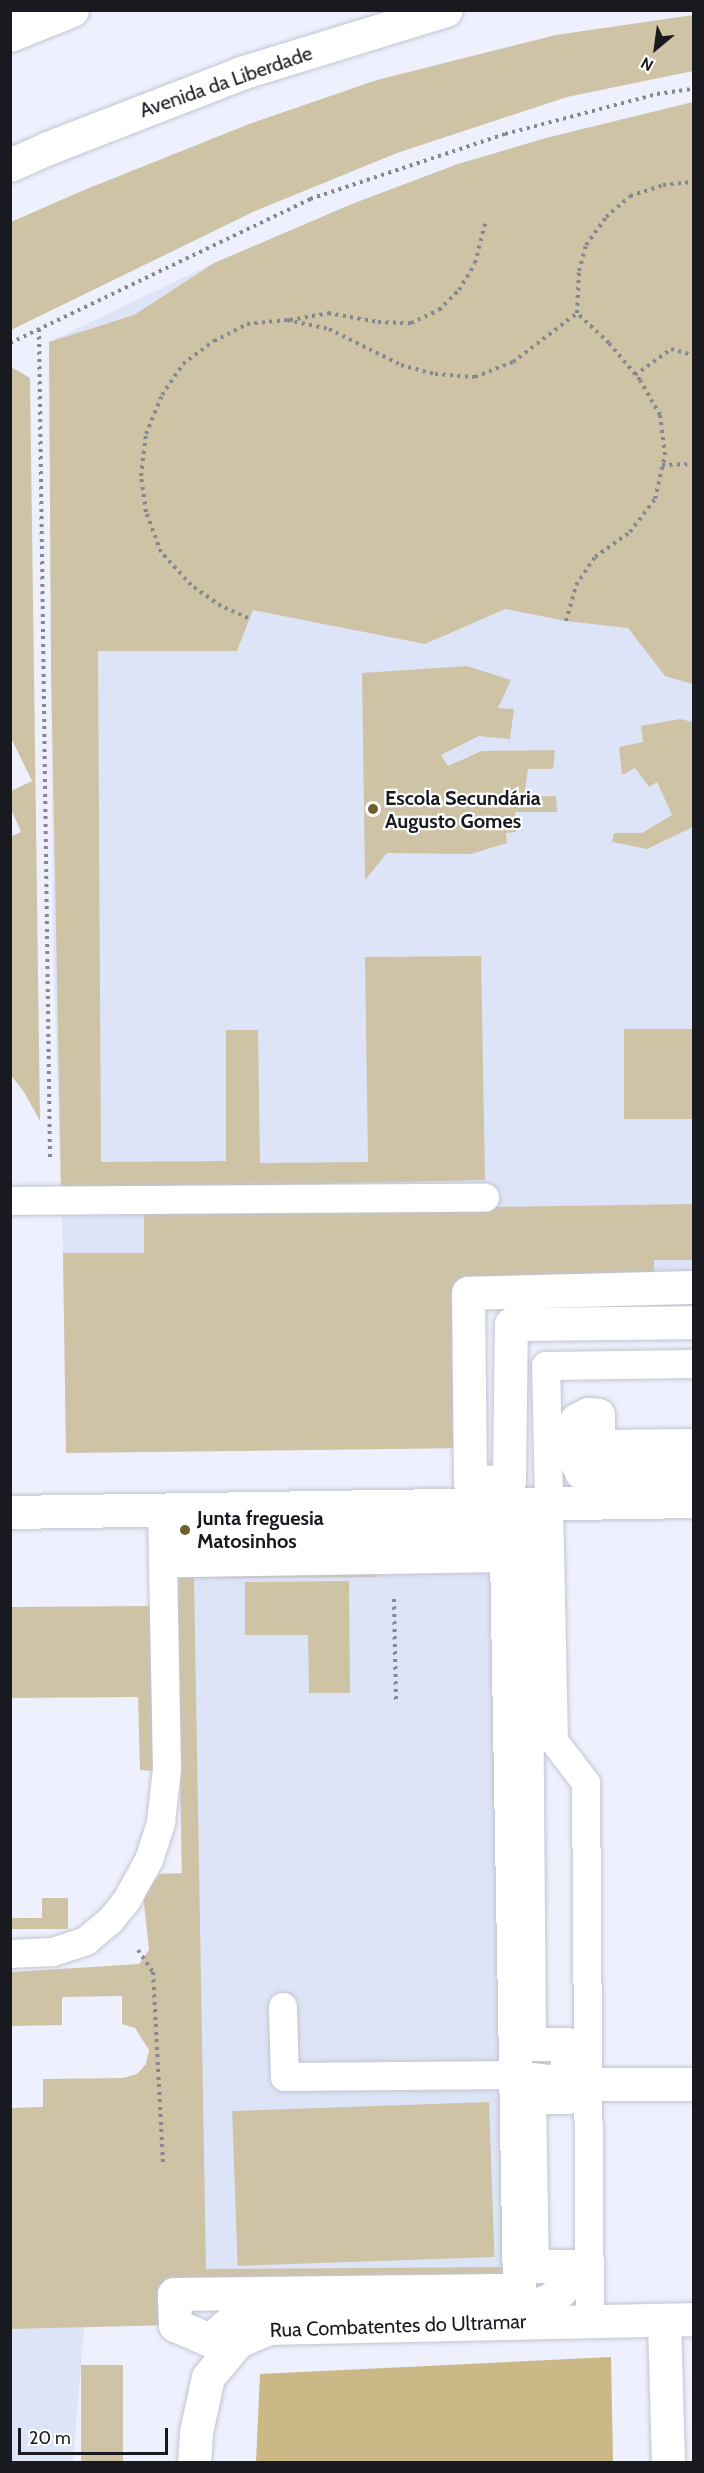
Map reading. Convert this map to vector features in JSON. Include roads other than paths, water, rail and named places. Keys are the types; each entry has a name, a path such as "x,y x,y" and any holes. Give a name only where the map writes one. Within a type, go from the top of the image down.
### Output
{"main road":[{"path":"10,35 72,10"},
{"name":"Avenida da Liberdade","path":"10,165 241,73 446,10"},
{"path":"693,1287 468,1293 470,1482 510,1481 511,1324 693,1322"},
{"path":"693,1445 598,1446 598,1414 588,1414 576,1420 575,1460 581,1472 593,1475 693,1475"},
{"path":"10,1512 693,1501"},
{"path":"525,1533 529,2044 567,2044 578,2083 567,2097 530,2097 532,2266 570,2266 562,2289 550,2300 531,2306 271,2308 248,2314 227,2325 210,2340 175,2325 174,2294 519,2290 506,1555 176,1560 177,1539 525,1533"},
{"path":"578,2083 693,2084"},
{"path":"668,2463 679,2319"},
{"name":"Rua Combatentes do Ultramar","path":"194,2463 196,2432 208,2377 238,2341 269,2328 531,2321 590,2323 679,2319"}],"lane":[{"path":"10,16 30,10"},
{"path":"10,1201 485,1198"},
{"path":"590,2323 578,2083 586,1783 554,1741 546,1366 693,1364"},
{"path":"10,1954 53,1953 86,1941 111,1920 127,1900 149,1860 161,1822 167,1769 162,1510"},
{"path":"284,2007 285,2077 515,2075 578,2083"}],"place":[{"name":"Escola Secundária Augusto Gomes","path":"373,809"},
{"name":"Junta freguesia Matosinhos","path":"185,1530"}]}
